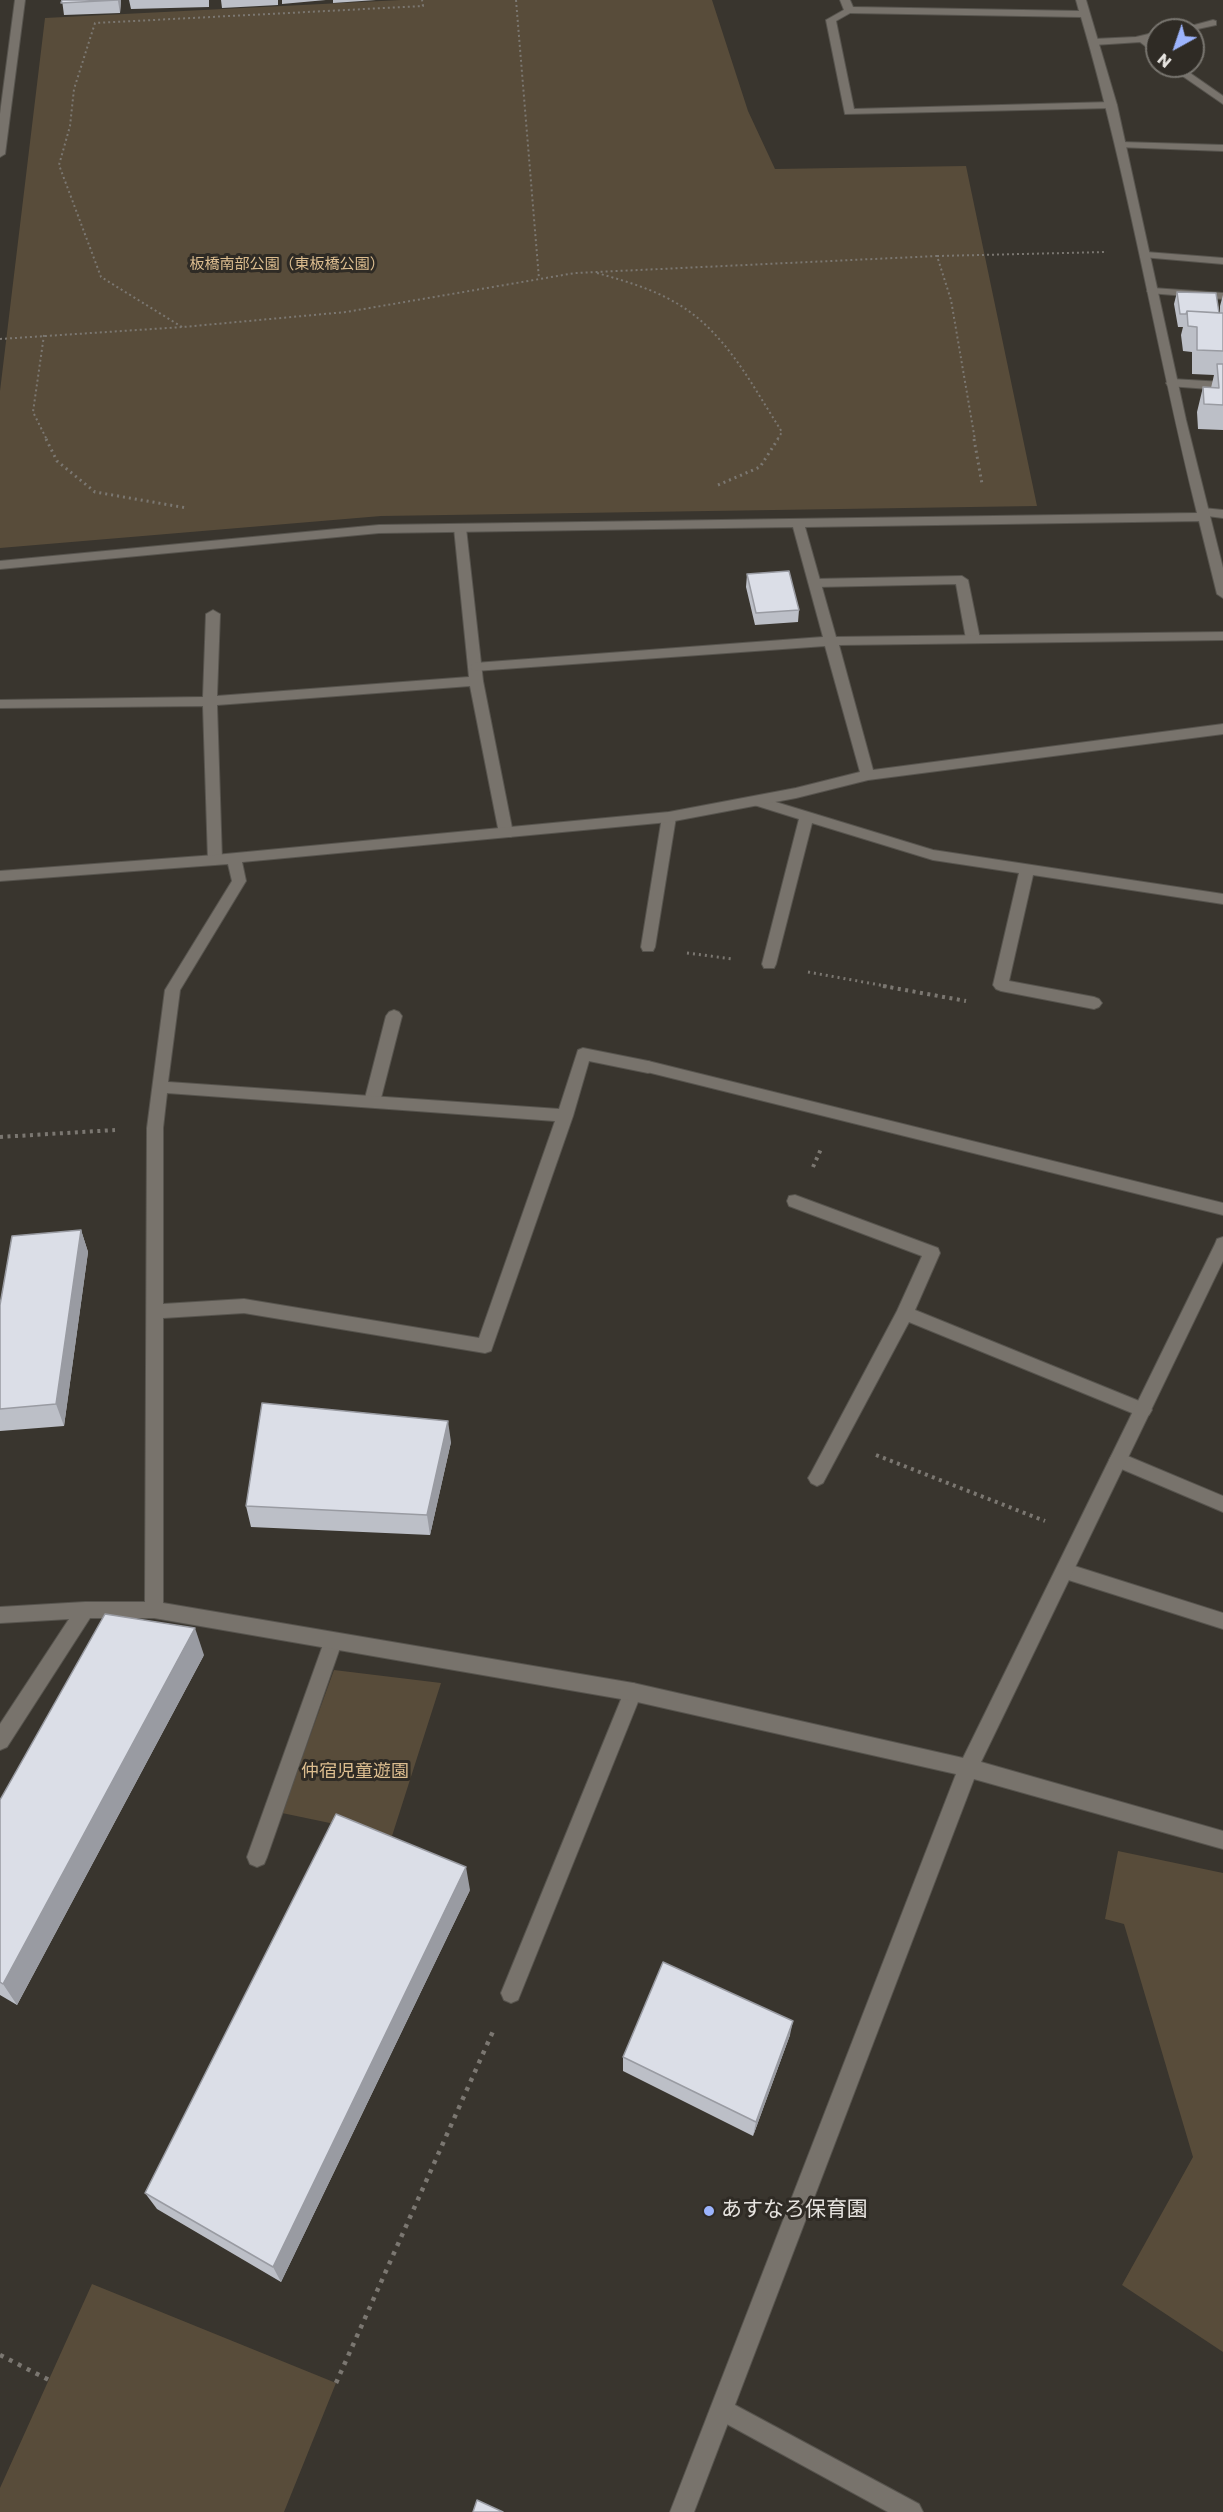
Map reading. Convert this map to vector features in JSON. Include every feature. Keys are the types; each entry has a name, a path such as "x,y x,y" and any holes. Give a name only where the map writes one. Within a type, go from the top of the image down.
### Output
{"street":[{"path":"0,154 20,0"},
{"path":"1081,0 1112,105 1172,383 1223,594"},
{"path":"1085,14 847,5 831,20 849,112 1112,105"},
{"path":"1218,21 1223,30"},
{"path":"1094,42 1145,38"},
{"path":"1190,78 1223,101"},
{"path":"1121,145 1223,148"},
{"path":"1146,255 1223,261"},
{"path":"1153,291 1223,296"},
{"path":"1172,383 1223,386"},
{"path":"0,565 379,529 994,520 1223,514"},
{"path":"798,523 868,775"},
{"path":"460,528 475,674 506,833"},
{"path":"815,583 962,580 973,639"},
{"path":"213,614 210,701 215,860"},
{"path":"0,704 210,701 832,641 1223,636"},
{"path":"0,876 215,860 669,817 756,801 868,775 1223,729"},
{"path":"756,801 933,855 1223,899"},
{"path":"769,964 807,816"},
{"path":"648,947 669,817"},
{"path":"154,1610 155,1128 173,990 239,881 234,858"},
{"path":"1027,869 1001,985 1094,1003"},
{"path":"372,1102 394,1016"},
{"path":"154,1312 244,1306 485,1346 565,1116 583,1054 648,1067 1223,1209"},
{"path":"160,1087 565,1116"},
{"path":"795,1201 932,1253 905,1313 817,1478"},
{"path":"682,2512 968,1768 1223,1244"},
{"path":"905,1313 1143,1410"},
{"path":"1118,1460 1223,1504"},
{"path":"1065,1571 1223,1621"},
{"path":"0,1741 85,1610"},
{"path":"0,1615 85,1610 154,1610 633,1692 968,1768 1223,1840"},
{"path":"257,1857 333,1642"},
{"path":"511,1993 633,1692"},
{"path":"722,2409 910,2512"}],"path":[{"path":"183,327 101,277 59,165 70,126 74,89 95,23 423,6 422,0"},
{"path":"516,0 539,279"},
{"path":"0,339 183,327 346,312 592,272 937,256 1112,251"},
{"path":"937,256 951,300 983,487 994,520"},
{"path":"592,272 637,285 690,312 724,345 782,432 760,467 710,489"},
{"path":"45,335 33,412 57,461 94,492 179,508 190,507"},
{"path":"648,947 769,964 972,1002 1001,985"},
{"path":"795,1201 839,1114"},
{"path":"0,1137 155,1128"},
{"path":"838,1440 1082,1535"},
{"path":"336,2383 511,1993"},
{"path":"0,2355 49,2380"}],"green space":[{"name":"板橋南部公園（東板橋公園）","path":"401,0 712,0 748,111 775,169 966,166 1037,506 381,516 0,548 0,391 45,18"},
{"name":"仲宿児童遊園","path":"334,1670 441,1683 392,1836 282,1813"},
{"path":"1118,1851 1223,1873 1223,2352 1122,2285 1193,2157 1124,1924 1105,1919"},
{"path":"92,2284 336,2383 284,2512 0,2512 0,2488"}],"building":[{"path":"62,0 118,0 61,3"},
{"path":"1177,292 1216,293 1219,313 1187,311 1186,314 1180,314"},
{"path":"1187,311 1223,313 1223,351 1197,350 1197,327 1188,326"},
{"path":"1217,364 1223,364 1223,405 1204,404 1203,387 1219,388"},
{"path":"789,571 799,610 756,613 747,574"},
{"path":"81,1230 56,1404 0,1409 0,1305 12,1236"},
{"path":"262,1403 448,1421 427,1515 246,1506"},
{"path":"105,1614 195,1628 3,1984 0,1982 0,1800"},
{"path":"336,1814 466,1867 273,2267 145,2193"},
{"path":"663,1962 793,2021 756,2122 623,2057"},
{"path":"477,2500 503,2512 473,2512"}],"place":[{"name":"あすなろ保育園","path":"709,2211"}]}
